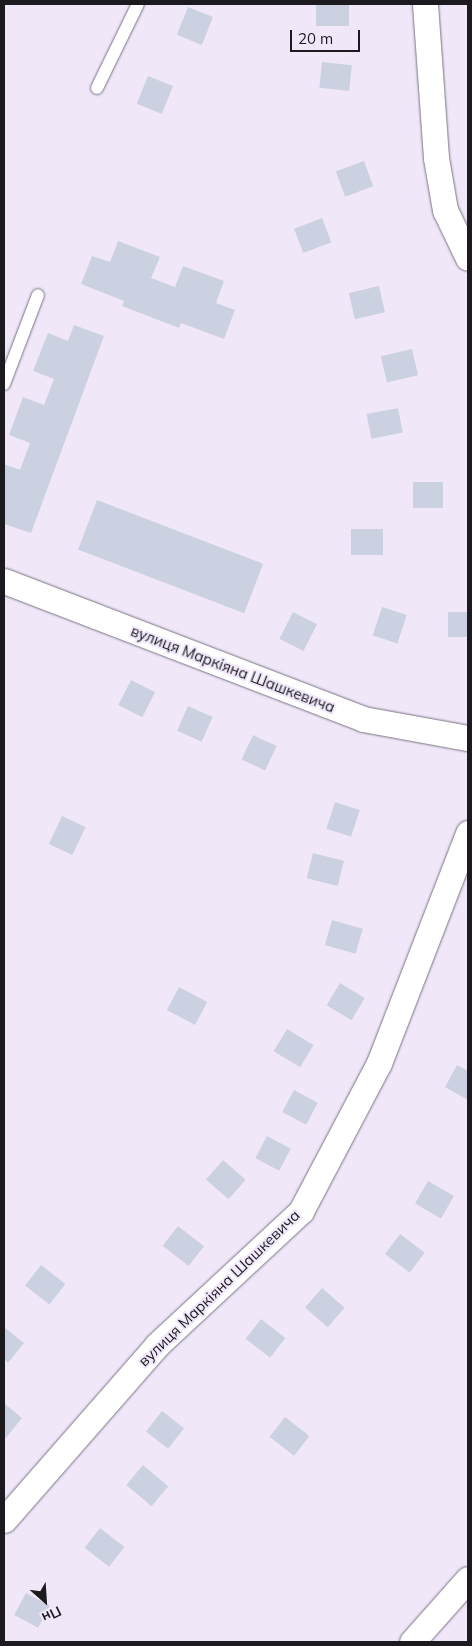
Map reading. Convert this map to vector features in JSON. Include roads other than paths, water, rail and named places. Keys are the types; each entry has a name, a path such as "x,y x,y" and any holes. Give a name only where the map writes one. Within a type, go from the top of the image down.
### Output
{"street":[{"path":"425,4 436,158 445,210 468,258"},
{"name":"вулиця Маркіяна Шашкевича","path":"4,581 363,720 468,738"},
{"name":"вулиця Маркіяна Шашкевича","path":"4,1520 157,1344 301,1211 379,1063 468,833"},
{"path":"412,1642 468,1579"}],"lane":[{"path":"97,88 138,4"},
{"path":"4,384 38,295"}]}
